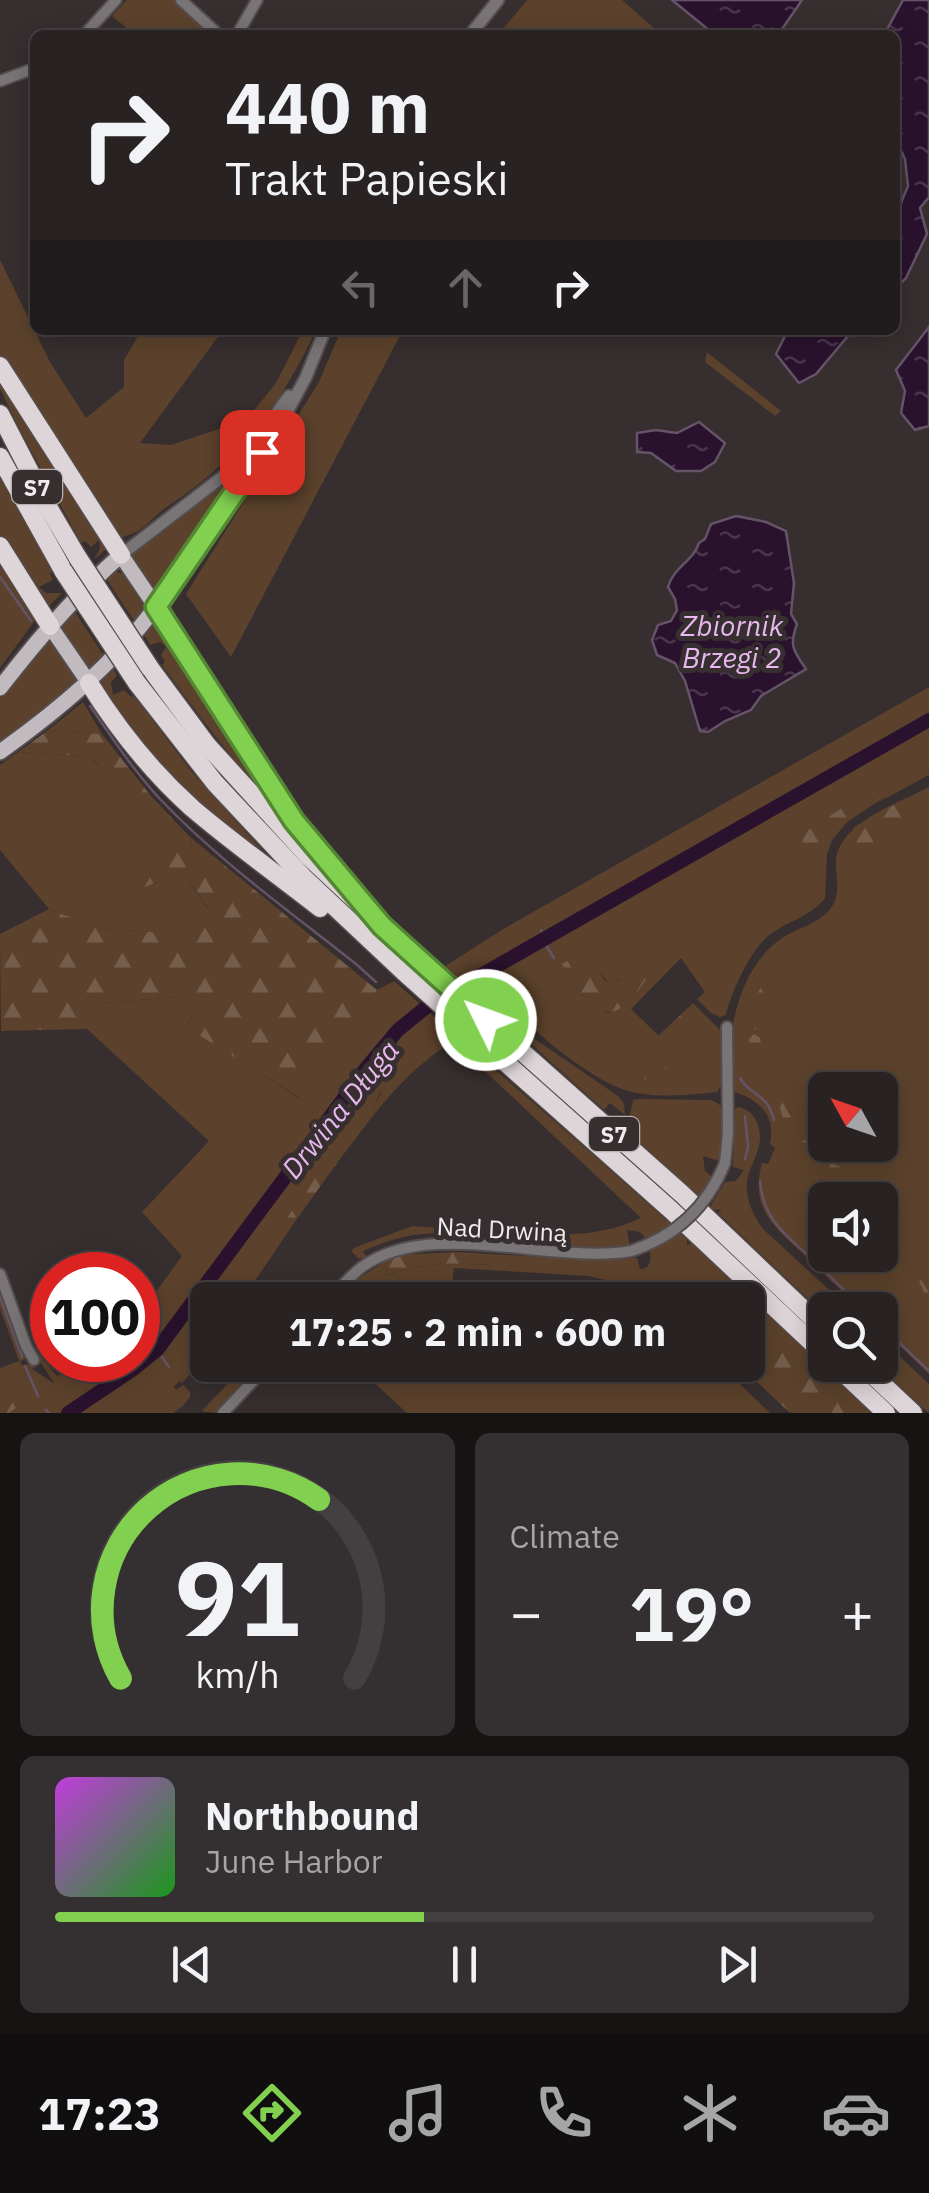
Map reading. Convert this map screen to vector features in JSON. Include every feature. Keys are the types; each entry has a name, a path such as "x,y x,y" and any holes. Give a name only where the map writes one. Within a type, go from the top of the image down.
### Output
{"highway":[{"path":"0,366 121,556"},
{"name":"S7","path":"0,414 144,675 194,757 240,811 302,877 682,1194 808,1314"},
{"name":"S7","path":"0,457 64,572 144,675 269,816 382,926 411,966"},
{"path":"0,546 50,626"},
{"path":"156,607 294,821 382,926"},
{"path":"89,682 136,748 178,794 230,839 411,966"},
{"name":"S7","path":"478,1025 808,1339"},
{"path":"853,1382 886,1413"},
{"path":"880,1382 913,1413"}],"main road":[{"path":"0,688 50,626 121,556 156,607 89,682 0,752"},
{"path":"50,626 89,682"}],"street":[{"path":"89,30 116,0"},
{"path":"181,0 214,30"},
{"path":"240,30 257,0"},
{"path":"474,30 498,0"},
{"path":"0,81 30,70"},
{"path":"156,607 277,431 298,394 323,335"},
{"path":"121,556 226,474 268,426 313,358"},
{"name":"Nad Drwiną","path":"346,1282 361,1267 406,1247 430,1244 597,1254 631,1251 669,1235 691,1217 710,1193 725,1163 728,1027"},
{"path":"0,1274 30,1353"},
{"path":"223,1413 252,1382"}],"green space":[{"path":"127,0 176,0 208,30 129,30 112,16"},
{"path":"527,0 622,0 656,30 502,30"},
{"path":"0,260 30,321 30,335 37,335 86,418 124,387 124,360 138,336 219,335 140,443 171,445 246,420 276,383 300,335 313,335 272,407 236,450 142,528 116,540 0,360"},
{"path":"339,335 400,335 231,657 186,594 319,382"},
{"path":"707,352 781,411 775,416 705,362"},
{"path":"0,375 110,545 94,560 99,540 91,547 85,541 81,543 0,389"},
{"path":"242,468 157,597 131,562 131,555"},
{"path":"0,479 53,571 53,580 39,587 46,593 62,593 45,610 0,537"},
{"path":"0,563 36,619 0,668"},
{"path":"117,572 132,581 145,603 137,625 105,577"},
{"path":"73,609 106,659 94,668 83,667 59,630"},
{"path":"155,619 283,814 235,761 162,665 165,662 161,655 166,647 160,642 150,645 143,633"},
{"path":"49,636 80,680 0,744 0,699"},
{"path":"112,667 117,675 111,683 113,695 124,690 135,697 191,771 282,872 157,767 95,683"},
{"path":"929,687 929,775 877,803 902,785 898,778 802,835 812,862 827,854 825,898 807,914 764,939 737,982 726,1015 711,1013 697,999 705,992 681,958 631,1009 659,1036 695,1012 689,1007 693,1003 723,1033 724,1081 717,1092 659,1095 611,1085 541,1036 504,996 498,999 532,1037 618,1096 625,1115 610,1103 604,1110 445,966","holes":["582,958 589,958 612,984 630,966 648,972 617,1010 608,1013 595,1007 573,981"]},
{"path":"83,702 102,734 47,731"},
{"path":"47,731 102,734 151,796 190,837 192,850 159,838 87,756 18,752"},
{"path":"18,752 87,756 192,849 190,837 212,855 143,888 182,871 208,909 208,916 159,932 101,929 49,909 0,850 0,765"},
{"path":"898,778 903,785 847,822 832,840 827,854 812,862 807,858 801,835"},
{"path":"929,787 929,1374 898,1344 898,1292 843,1292 821,1272 898,1272 898,1182 808,1182 807,1258 762,1206 762,1163 768,1164 775,1148 770,1144 770,1124 758,1104 733,1091 730,1072 737,1007 754,968 782,938 829,911 835,900 840,847 859,824"},
{"path":"902,801 914,815 899,836 857,844 851,839 854,827"},
{"path":"166,847 197,860 212,855 377,990 300,1098 186,1027 195,1013 179,997 102,1003 87,1029 1,1031 0,934 49,909 101,929 159,932 208,916 208,908 182,871 143,888 129,886 131,876"},
{"path":"574,957 591,959 604,980 612,983 619,981 621,971 630,966 649,972 629,1001 606,1012 581,994 562,964"},
{"path":"394,981 651,1206 687,1239 687,1246 692,1242 734,1282 614,1282 589,1276 454,1268 452,1282 356,1282 387,1260 382,1270 385,1276 424,1265 492,1265 489,1254 595,1260 637,1258 640,1269 649,1264 650,1252 644,1236 627,1230 630,1246 609,1249 488,1241 488,1230 584,1233 641,1218 453,1041 439,1041 379,1094 369,1121 337,1163 327,1162 288,1217 294,1223 254,1282 190,1282 190,1374 174,1386 176,1390 183,1385 190,1392 184,1405 173,1413 9,1413 31,1398 0,1376 0,1368 19,1361 0,1308 0,1282 27,1357 20,1362 30,1364 30,1382 160,1382 160,1286 182,1256 142,1212 209,1141 87,1029 102,1003 179,997 195,1013 186,1026 299,1098 377,990"},
{"path":"761,987 774,1018 768,1036 752,1028 747,1020"},
{"path":"689,1007 695,1012 690,1022 658,1036"},
{"path":"754,1034 760,1038 776,1083 805,1121 785,1129 779,1105 749,1065 749,1039"},
{"path":"440,1041 448,1044 405,1080 369,1121 390,1081"},
{"path":"650,1064 674,1069 681,1079 677,1084 662,1087 642,1078 643,1070"},
{"path":"633,1100 711,1100 722,1108 721,1155 719,1161 703,1156 705,1171 713,1178 701,1198 623,1127 629,1120"},
{"path":"742,1108 750,1113 760,1130 760,1143 747,1183 755,1216 763,1229 831,1292 808,1292 808,1299 718,1213 721,1209 710,1207 725,1182 736,1181 744,1170 733,1167 735,1110"},
{"path":"808,1140 808,1162 834,1162 848,1171 854,1182 819,1182 799,1156 798,1145"},
{"path":"327,1161 337,1163 294,1223 287,1218"},
{"path":"412,1226 472,1230 471,1234 427,1233 392,1240 363,1251 368,1259 358,1258 351,1251 354,1248"},
{"path":"489,1254 493,1265 424,1265 384,1276 382,1270 387,1260 401,1255"},
{"path":"929,1277 929,1327 898,1300 900,1292 918,1302 927,1298 919,1281"},
{"path":"765,1311 808,1352 808,1370 765,1322"},
{"path":"765,1322 808,1370 808,1382 830,1387 856,1413 790,1413 757,1382 765,1382"},
{"path":"898,1355 929,1384 929,1413 895,1382"},
{"path":"23,1368 31,1398 9,1413 0,1413 0,1376"},
{"path":"229,1382 243,1382 215,1413 202,1411"},
{"path":"373,1382 738,1382 770,1413 407,1413"},
{"path":"819,1382 839,1382 872,1413 856,1413 830,1387"}],"water":[{"path":"672,0 802,0 781,30 709,30"},
{"path":"903,0 929,0 929,197 920,208 927,234 900,284 900,205 908,186 900,148 900,30 887,30"},
{"path":"929,327 929,426 915,430 901,413 905,391 896,370"},
{"path":"786,335 849,335 816,374 799,383 776,354"},
{"path":"699,422 725,443 715,462 701,471 676,471 651,453 637,452 637,433 677,433"},
{"name":"Zbiornik Brzegi 2","path":"736,516 786,531 794,583 791,614 797,624 793,643 806,669 761,696 751,710 708,732 700,731 685,681 675,663 657,655 652,640 658,625 671,621 677,610 668,587 675,574 705,539 711,524"}],"waterway":[{"path":"0,577 31,621"},
{"path":"90,706 141,777 183,822 376,982"},
{"name":"Drwina Długa","path":"68,1413 157,1350 367,1067 398,1030 430,1004 929,720"},
{"path":"541,930 545,938"},
{"path":"542,939 554,958"},
{"path":"740,1078 763,1099 774,1120"},
{"path":"745,1116 745,1159"},
{"path":"760,1181 770,1215 808,1255"},
{"path":"825,1272 846,1292"},
{"path":"0,1297 22,1357"},
{"path":"898,1341 929,1371"},
{"path":"160,1354 169,1367"},
{"path":"25,1366 38,1396"},
{"path":"46,1410 49,1413"}],"route":[{"path":"262,452 156,607 311,843 382,926 486,1020"}]}
